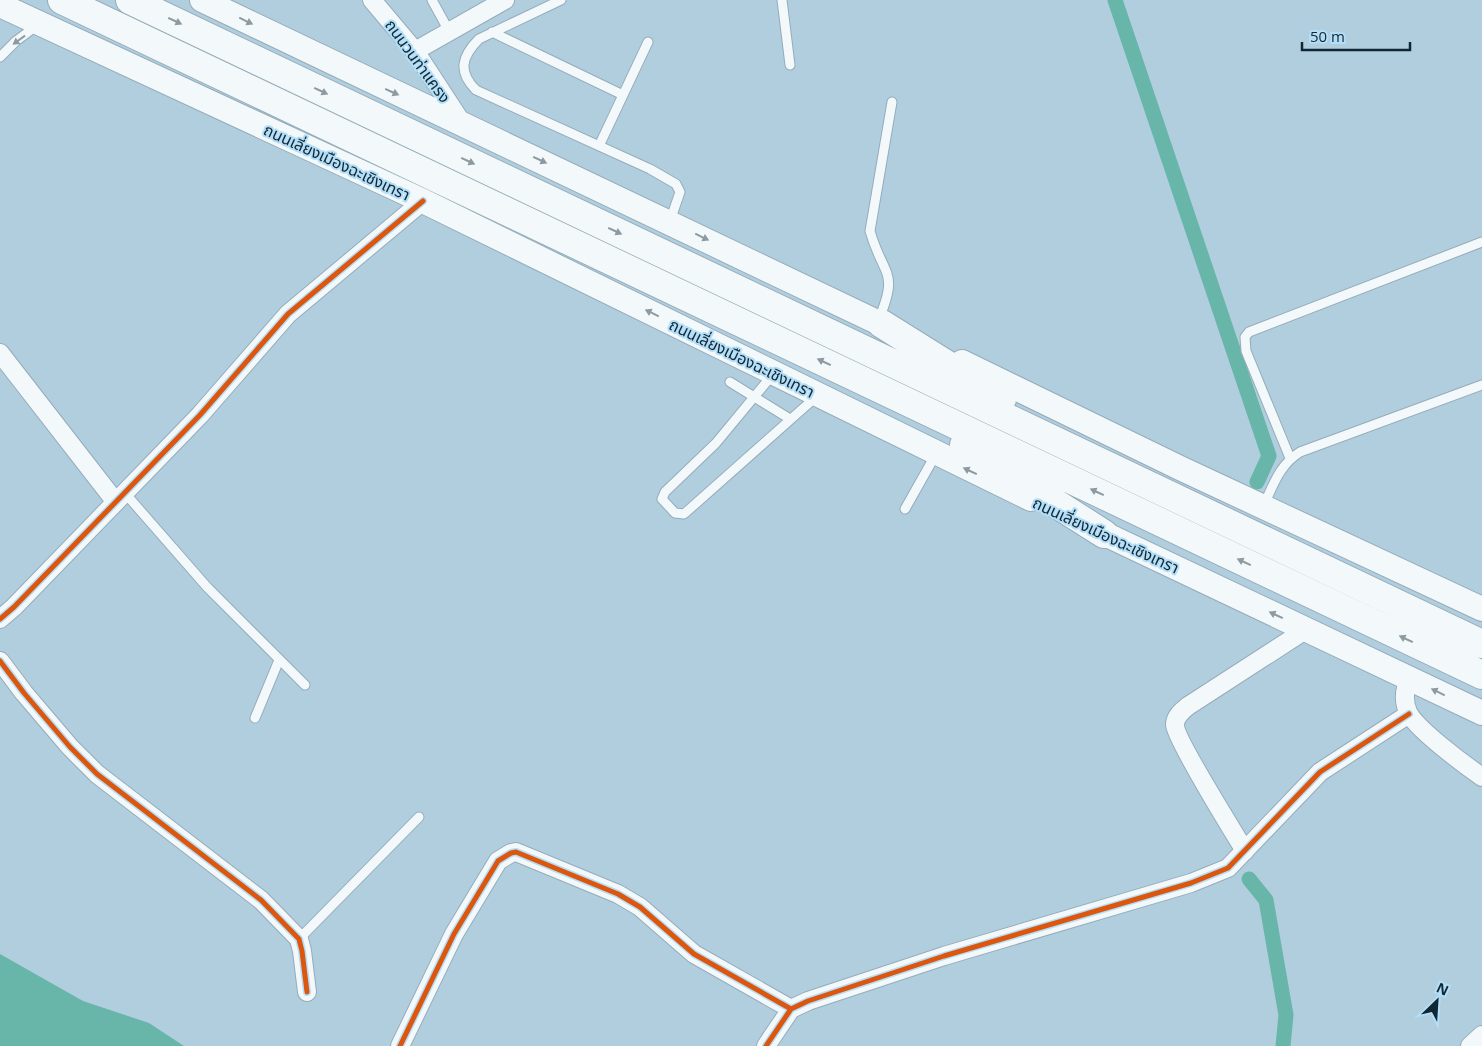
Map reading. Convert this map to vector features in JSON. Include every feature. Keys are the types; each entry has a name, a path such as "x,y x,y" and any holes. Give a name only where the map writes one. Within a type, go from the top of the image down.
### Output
{"highway":[{"name":"ถนนเลี่ยงเมืองฉะเชิงเทรา","path":"62,0 1482,675"},
{"path":"130,0 1482,644"},
{"path":"880,323 1121,472"},
{"path":"857,378 1104,534"}],"main road":[{"path":"202,0 364,79 670,221 1263,507 1482,609"},
{"name":"ถนนเลี่ยงเมืองฉะเชิงเทรา","path":"0,5 423,202 936,454 1482,713"}],"street":[{"name":"ถนนวนท่าแครง","path":"372,0 415,51 462,123"},
{"path":"415,51 505,0"},
{"path":"0,619 14,607 200,415 288,314 423,202"},
{"path":"0,353 119,497"},
{"path":"1245,851 1174,727 1176,721 1188,706 1307,629"},
{"path":"0,660 24,693 70,747 97,774 262,900 298,939 302,951 307,992"},
{"path":"1410,678 1405,689 1409,714 1438,743 1482,777"},
{"path":"766,1045 791,1009 944,956 1216,874 1228,868 1320,772 1409,714"},
{"path":"400,1046 459,926 498,860 516,852 618,894 640,907 699,958 791,1009"},
{"path":"1470,1046 1482,1036"}],"lane":[{"path":"432,0 449,31"},
{"path":"561,0 492,32 471,47 463,72 467,81 476,90 650,169 676,184 680,192 670,221"},
{"path":"782,0 790,66"},
{"path":"0,57 16,41 39,24"},
{"path":"492,32 623,95"},
{"path":"599,146 648,42"},
{"path":"880,323 888,297 889,278 885,264 875,247 870,231 892,102"},
{"path":"1290,458 1246,351 1245,337 1249,332 1482,242"},
{"path":"774,373 756,397 716,442 665,492 662,499 675,513 684,514 818,396"},
{"path":"730,382 790,420"},
{"path":"1263,507 1278,473 1290,458 1300,452 1482,385"},
{"path":"905,509 936,454"},
{"path":"119,497 305,685"},
{"path":"255,718 279,660"},
{"path":"298,939 419,816"}],"shaded area":[{"path":"0,954 83,1001 149,1023 184,1046 0,1046"}],"waterway":[{"path":"1115,0 1269,456 1257,482"},
{"path":"1249,879 1266,900 1286,1015 1283,1046"}],"cycle path":[{"path":"0,619 14,607 200,415 288,314 423,201"},
{"path":"0,661 24,693 70,747 97,774 261,900 299,939 307,992"},
{"path":"766,1046 791,1009 808,1001 944,956 1191,883 1228,868 1320,772 1409,714"},
{"path":"400,1046 454,934 498,861 516,852 618,894 640,907 694,954 791,1009"}]}
